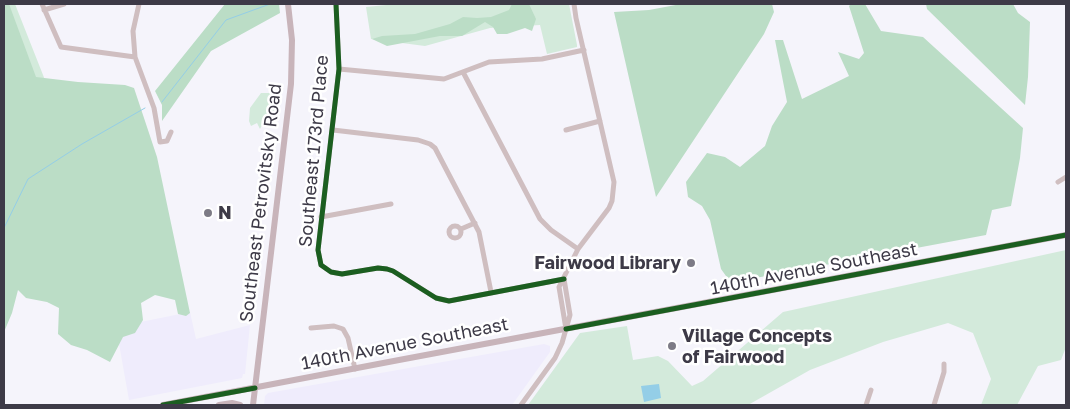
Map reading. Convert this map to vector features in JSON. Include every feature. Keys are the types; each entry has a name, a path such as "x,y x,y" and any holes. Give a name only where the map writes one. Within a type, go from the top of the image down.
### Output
{"main road":[{"name":"Southeast Petrovitsky Road","path":"253,405 291,84 292,40 288,4"},
{"name":"140th Avenue Southeast","path":"163,405 1066,236"},
{"path":"219,405 232,403 240,405"}],"street":[{"path":"42,4 61,47 135,57"},
{"path":"44,10 64,4"},
{"path":"139,4 133,31 135,57 154,108 160,142 167,141 171,132"},
{"name":"Southeast 173rd Place","path":"336,4 339,69 318,250 319,261 324,268 331,272 342,274 378,268 393,270 436,298 449,301 491,292"},
{"path":"521,405 555,358 562,343 570,315 564,279 578,249 609,208 613,193 614,182 574,4"},
{"path":"339,69 440,79 451,78 489,62 542,59 584,50"},
{"path":"463,72 540,220 578,249"},
{"path":"566,130 600,121"},
{"path":"333,130 418,140 430,144 438,152 475,223 482,246 491,292 564,279"},
{"path":"1058,182 1066,177"},
{"path":"322,217 392,204"},
{"path":"461,229 475,223"},
{"path":"311,328 334,326 343,329 348,338 355,368"},
{"path":"934,405 944,372 944,364"},
{"path":"866,405 871,390"}],"shaded area":[{"path":"190,312 196,339 250,325 245,374 243,374 242,378 129,400 116,327"},
{"path":"544,344 550,346 550,352 512,405 264,405 265,396 268,393"}],"green space":[{"path":"4,4 15,4 45,80 14,101"},
{"path":"4,4 9,4 36,77 125,85 134,88 157,157 190,313 186,316 178,314 175,300 155,295 141,303 143,320 135,333 123,337 110,362 87,350 71,345 58,334 59,308 47,302 26,298 18,290 12,313 4,332"},
{"path":"225,4 279,4 280,13 211,51 162,121 162,105 155,91"},
{"path":"396,4 569,4 577,47 547,54 540,25 490,28 425,46 371,39 366,7"},
{"path":"512,4 529,4 536,19 532,31 525,28 507,34 497,34 493,27 485,22 462,36 440,36 387,46 372,39 382,36 415,34 450,24 463,17 491,17 509,10"},
{"path":"681,4 772,4 774,12 764,34 656,197 614,12 649,10"},
{"path":"851,4 865,4 881,31 923,37 1023,128 1020,158 1011,206 992,210 986,235 734,282 721,269 710,220 702,206 688,197 686,182 707,153 725,157 740,167 765,146 772,126 787,102 775,40 783,40 802,99 849,76 838,52 859,59 864,53 849,6"},
{"path":"926,4 1013,4 1018,13 1030,22 1025,105 927,9"},
{"path":"261,93 275,93 274,114 263,123 260,129 257,123 251,126 249,121 250,108"},
{"path":"1066,250 1066,347 1061,360 1038,366 1017,405 981,405 991,379 973,333 948,323 883,342 810,370 748,405 528,405 580,333 627,326 633,360 658,356 668,361 692,386 703,381 783,312"}],"water":[{"path":"659,384 661,398 644,402 641,386"}],"waterway":[{"path":"162,102 226,20 270,4"},
{"path":"4,228 28,179 82,144 145,108"}],"cycle path":[{"path":"336,4 339,69 318,250 321,265 331,272 342,274 378,268 387,269 436,298 449,301 564,279"},
{"path":"566,329 1066,235"},
{"path":"163,405 255,388"}],"place":[{"name":"N","path":"208,213"},
{"name":"Fairwood Library","path":"691,263"},
{"name":"Village Concepts of Fairwood","path":"672,346"}]}
